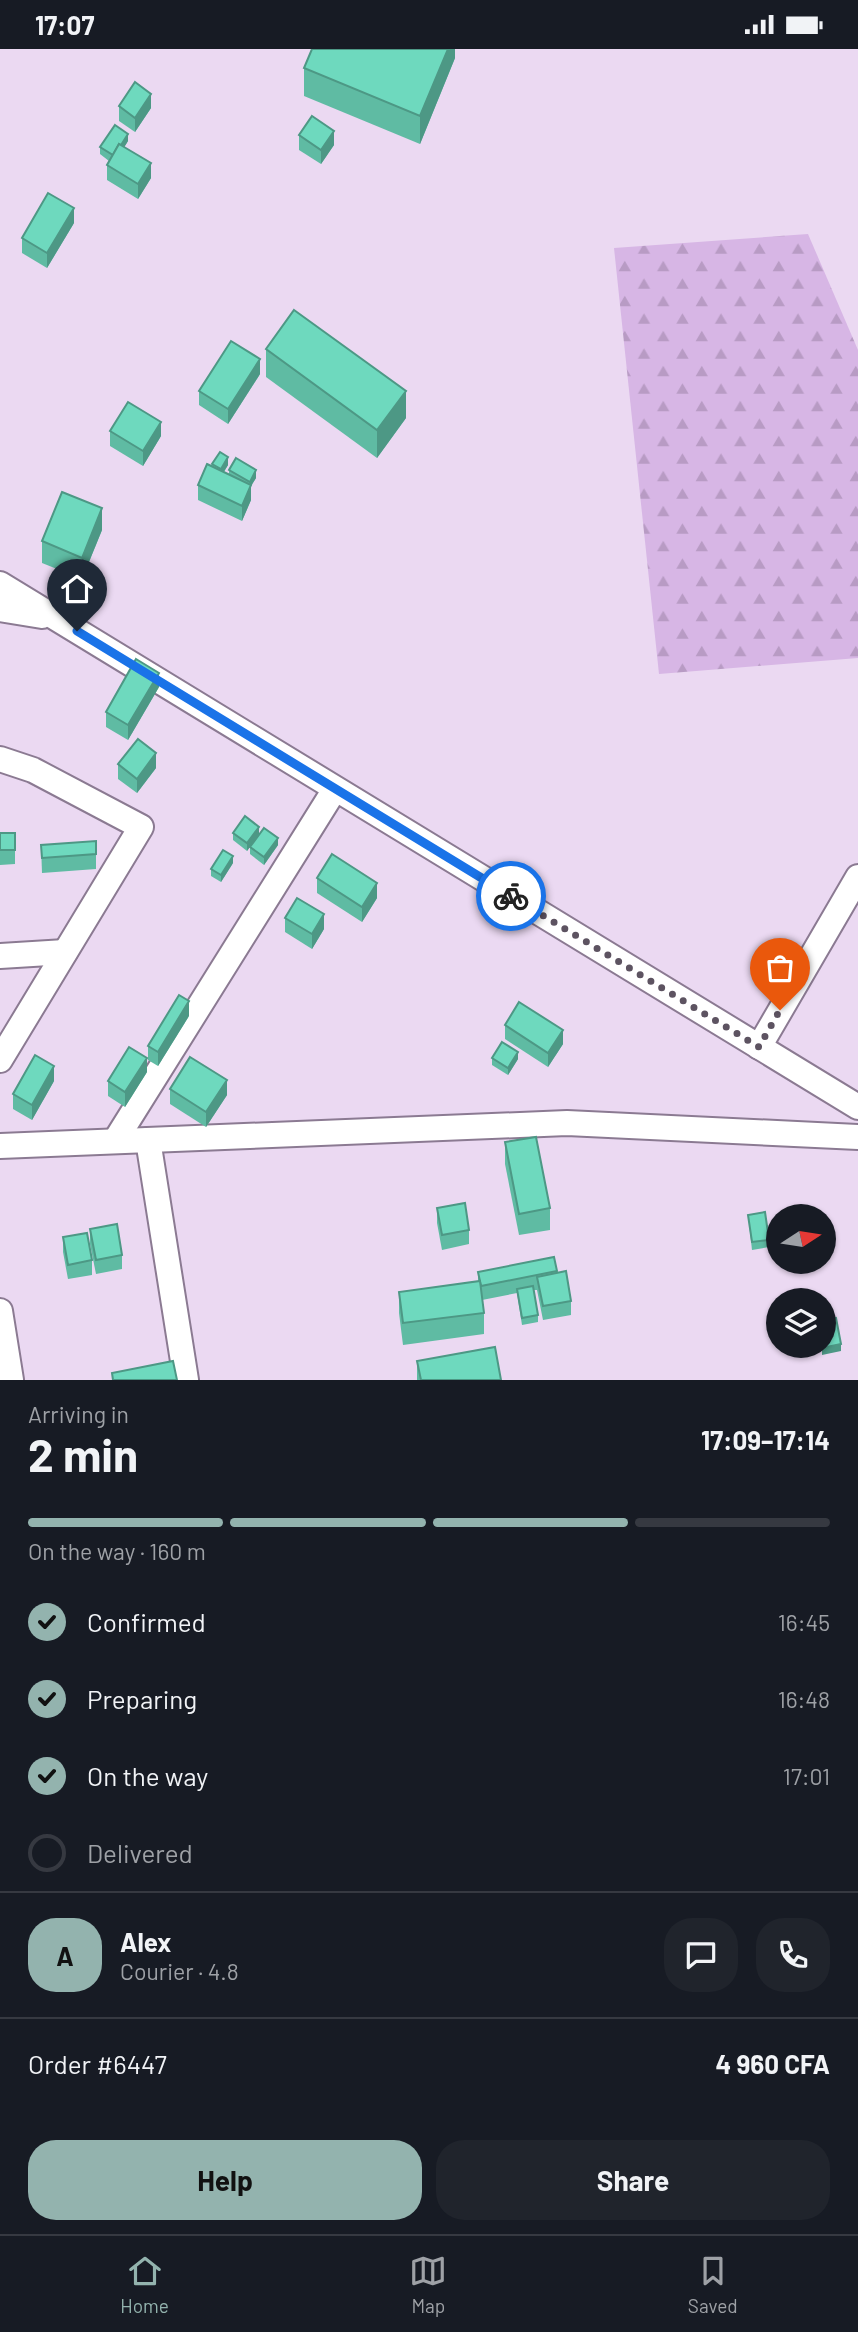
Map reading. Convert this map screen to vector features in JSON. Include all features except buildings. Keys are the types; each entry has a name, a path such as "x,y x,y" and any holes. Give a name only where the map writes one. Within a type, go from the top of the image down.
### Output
{"street":[{"path":"0,585 858,1107"},
{"path":"0,609 56,619"},
{"path":"0,759 33,770 141,827 0,1060"},
{"path":"115,1142 335,789"},
{"path":"759,1047 858,877"},
{"path":"0,956 65,952"},
{"path":"0,1146 567,1122 858,1137"},
{"path":"148,1140 186,1380"},
{"path":"0,1311 11,1380"}],"green space":[{"path":"808,234 858,350 858,658 659,674 614,248"}],"way so far":[{"path":"511,896 759,1047 780,1010"}],"route":[{"path":"77,631 511,896"}]}
